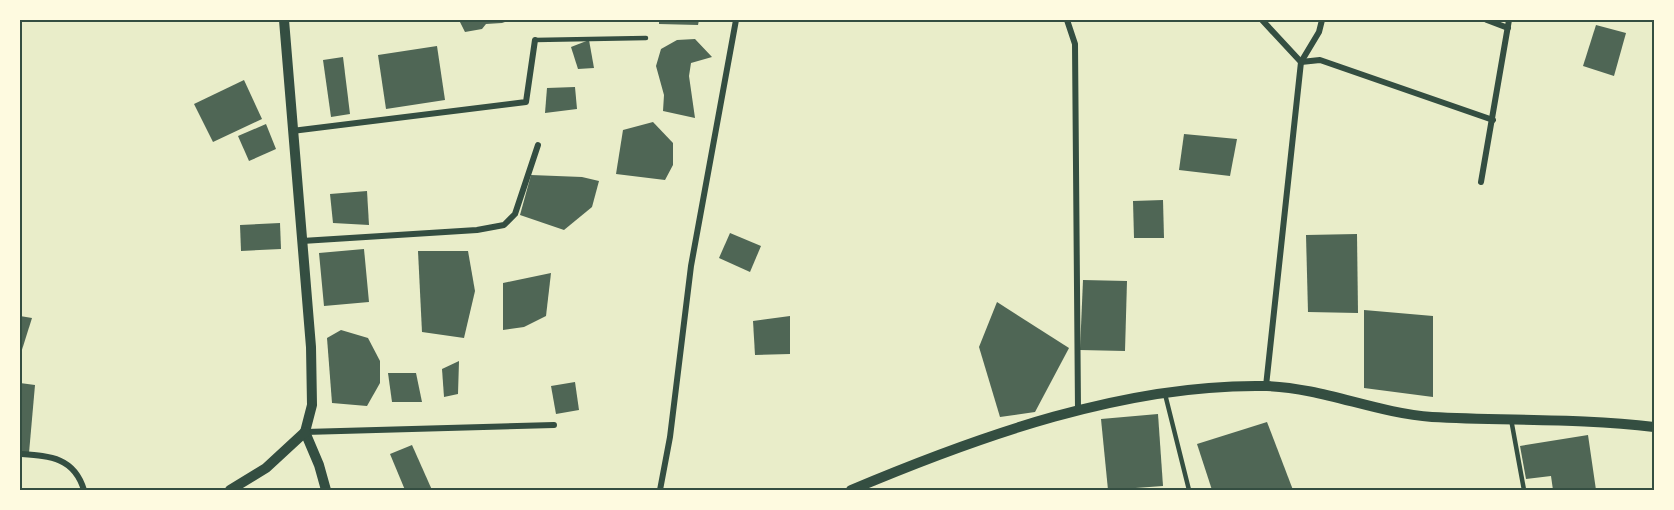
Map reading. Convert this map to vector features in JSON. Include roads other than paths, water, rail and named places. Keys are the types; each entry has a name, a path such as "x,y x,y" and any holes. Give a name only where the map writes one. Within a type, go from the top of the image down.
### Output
{"street":[{"path":"230,490 266,468 305,432 312,405 311,347 291,131 284,20"},
{"path":"660,490 670,437 691,266 736,20"},
{"path":"1066,20 1075,44 1078,409"},
{"path":"1262,20 1301,62"},
{"path":"1266,386 1301,62 1319,32 1322,20"},
{"path":"1487,20 1508,28"},
{"path":"1481,182 1509,20"},
{"path":"291,131 526,102 535,40"},
{"path":"1301,62 1320,60 1493,120"},
{"path":"301,242 477,230 504,225 515,214 538,145"},
{"path":"851,490 913,464 1078,409 1164,391 1266,386 1291,388 1429,417 1611,422 1654,428"},
{"path":"305,432 554,425"},
{"path":"305,432 320,465 326,490"},
{"path":"20,454 55,456 79,475 84,490"}],"lane":[{"path":"535,40 646,38"},
{"path":"1164,391 1189,490"},
{"path":"1511,419 1524,490"}]}
